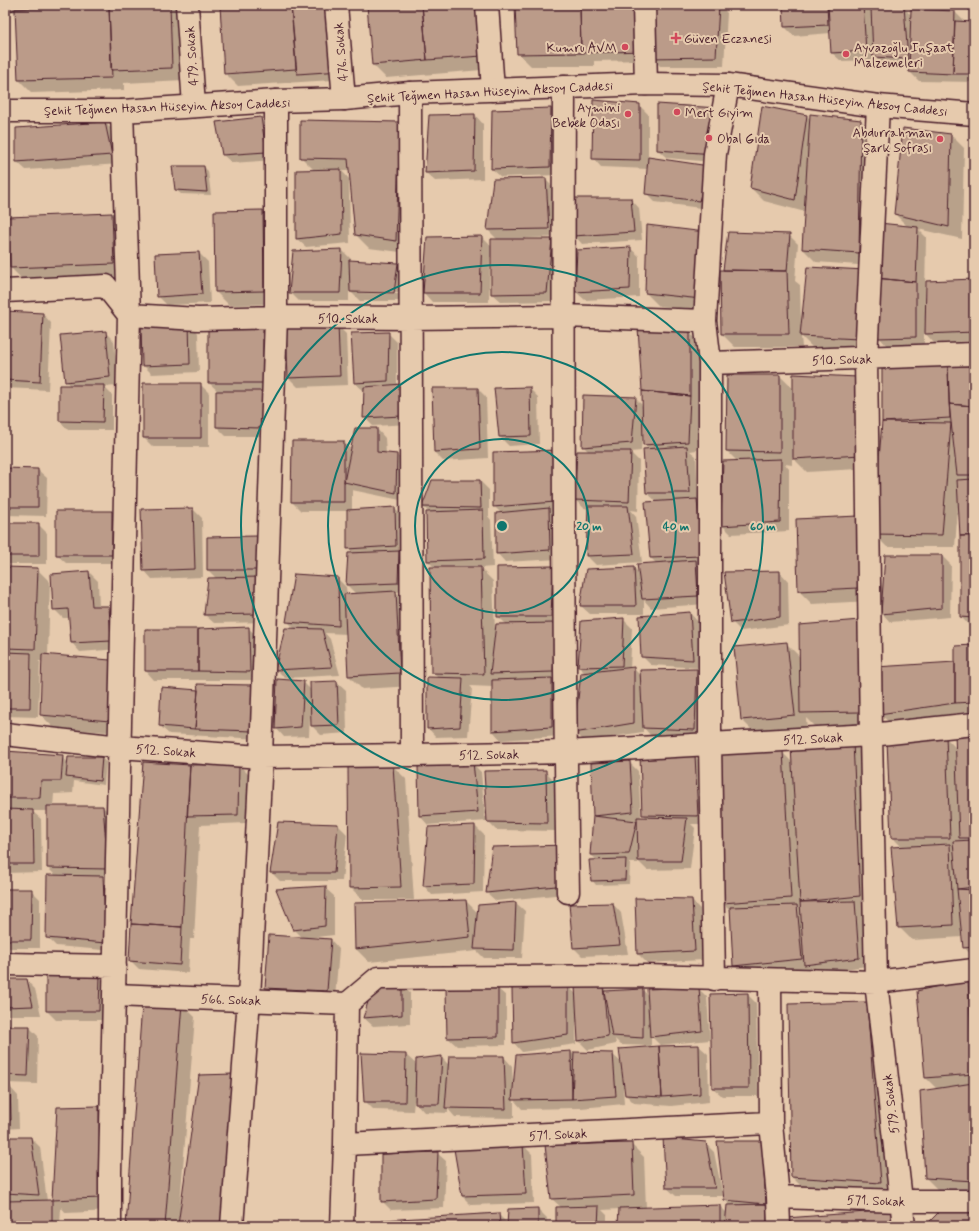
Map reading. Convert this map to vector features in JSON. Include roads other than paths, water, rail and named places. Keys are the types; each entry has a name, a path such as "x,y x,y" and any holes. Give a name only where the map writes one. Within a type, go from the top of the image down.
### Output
{"street":[{"name":"479. Sokak","path":"187,5 194,106"},
{"name":"476. Sokak","path":"336,5 344,99"},
{"path":"487,5 493,90"},
{"path":"644,5 646,84"},
{"name":"Şehit Teğmen Hasan Hüseyin Aksoy Caddesi","path":"5,111 122,110 276,101 344,99 410,94 646,84 728,85 878,106 974,114"},
{"path":"714,979 710,744 710,363 705,321 715,154 728,85"},
{"path":"564,87 563,316 568,892"},
{"path":"410,94 412,755"},
{"path":"232,1226 249,999 261,756 276,318 276,101"},
{"name":"579. Sokak","path":"878,106 866,358 876,982 904,1226"},
{"path":"110,1226 110,1164 129,314 122,110"},
{"path":"5,291 106,286 129,314"},
{"name":"510. Sokak","path":"129,314 198,319 563,316 705,321"},
{"name":"510. Sokak","path":"710,363 974,354"},
{"name":"512. Sokak","path":"5,734 120,747 261,756 412,755 566,752 871,735 974,724"},
{"path":"5,964 115,966"},
{"path":"342,1226 348,1004 378,978 645,976 714,979 876,982 974,970"},
{"path":"770,980 771,1123 778,1197 779,1226"},
{"name":"566. Sokak","path":"114,995 348,1004"},
{"name":"571. Sokak","path":"345,1144 771,1123"},
{"name":"571. Sokak","path":"778,1197 901,1201 974,1201"}],"place":[{"name":"Güven Eczanesi","path":"676,38"},
{"name":"Kumru AVM","path":"625,47"},
{"name":"Ayvazoğlu Inşaat Malzemeleri","path":"846,54"},
{"name":"Mert Giyim","path":"677,112"},
{"name":"Aymini Bebek Odası","path":"628,114"},
{"name":"Obal Gıda","path":"709,138"},
{"name":"Abdurrahman Şark Sofrası","path":"940,139"}]}
